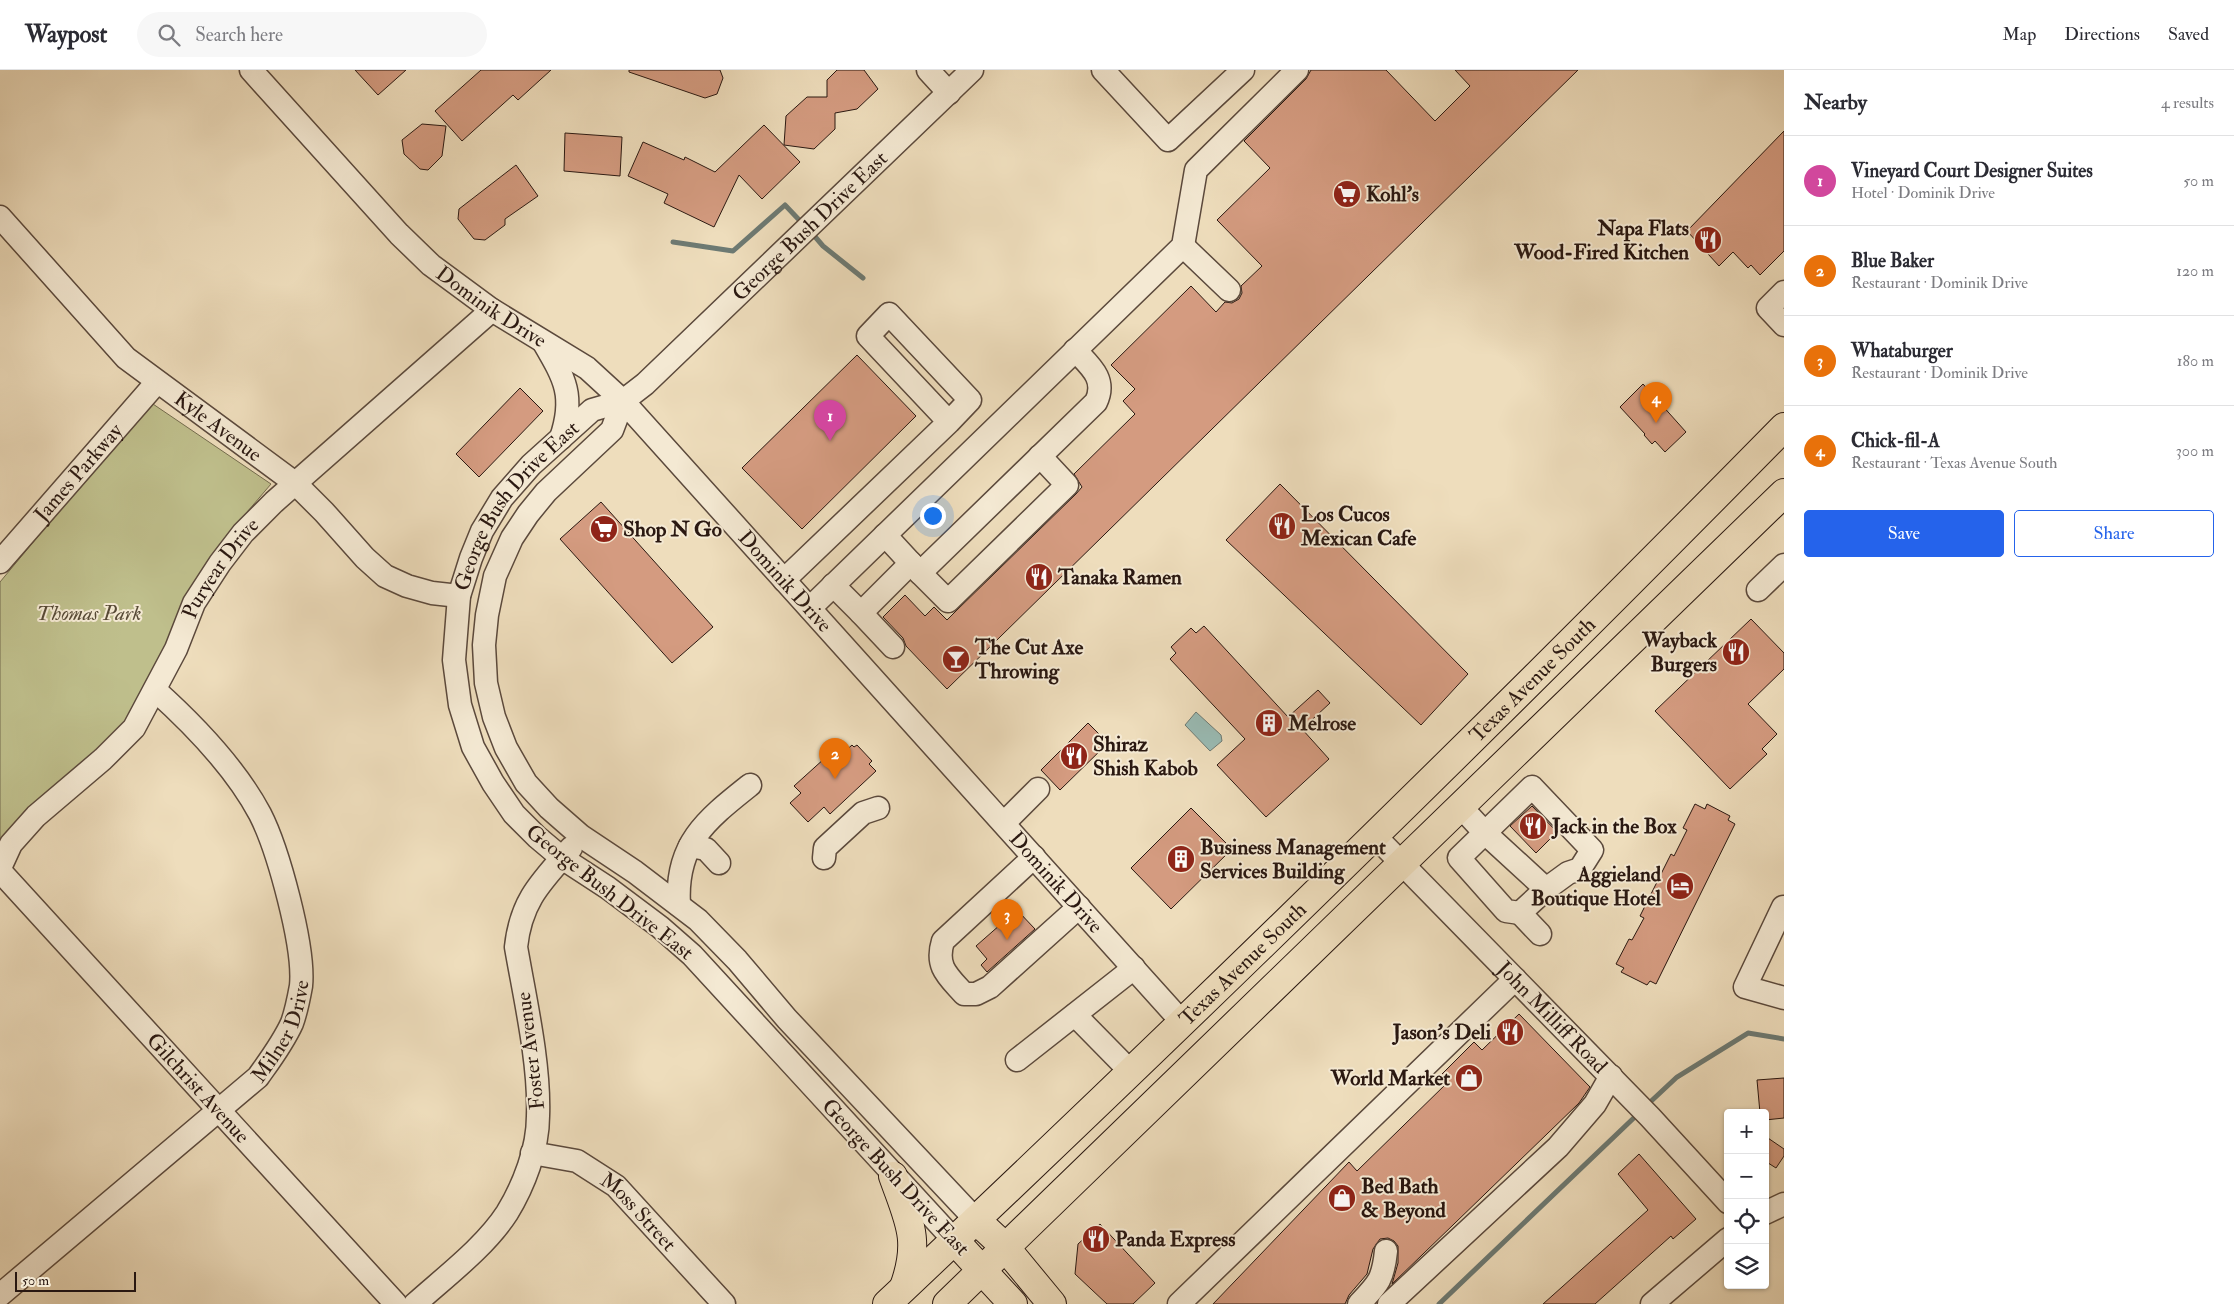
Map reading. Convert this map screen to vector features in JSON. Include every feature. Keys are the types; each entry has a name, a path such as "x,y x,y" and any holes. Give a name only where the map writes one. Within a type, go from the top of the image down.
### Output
{"main road":[{"name":"Texas Avenue South","path":"896,1296 1131,1072 1534,680 1784,427"},
{"name":"Texas Avenue South","path":"947,1304 1784,493"},
{"path":"893,1176 914,1239 911,1269 896,1296"},
{"name":"George Bush Drive East","path":"976,1220 1005,1247 1052,1304"},
{"name":"George Bush Drive East","path":"954,1240 1013,1304"}],"street":[{"name":"Dominik Drive","path":"250,70 399,234 431,265 492,310 588,368 622,401 1182,1022"},
{"path":"928,70 949,93"},
{"name":"George Bush Drive East","path":"954,1240 893,1176 692,955 630,905 562,858 514,814 492,783 473,747 460,704 454,660 459,596 474,549 496,507 531,465 592,410 622,401 645,384 972,70"},
{"path":"1103,70 1168,140 1243,70"},
{"path":"810,608 1182,246 1196,170 1297,70"},
{"name":"Kyle Avenue","path":"0,217 126,358 295,483 365,558 385,576 406,586 432,593 459,596"},
{"path":"1182,246 1229,290"},
{"path":"1784,293 1768,308 1784,325"},
{"name":"Puryear Drive","path":"0,870 11,844 36,816 103,759 134,728 176,650 194,603 243,532 295,483 492,310"},
{"path":"784,580 949,422 970,400 889,314 868,336 949,422"},
{"path":"544,342 561,373 569,400 561,438"},
{"path":"861,613 916,568 1040,456 1096,402 1100,392 1097,373 1075,350"},
{"name":"James Parkway","path":"0,562 157,382"},
{"name":"George Bush Drive East","path":"622,401 612,430 546,492 512,538 496,576 486,615 484,645 486,683 494,717 506,748 526,783 549,808 581,836 635,872 698,920 737,960 787,1019 976,1220"},
{"path":"885,535 948,601 1067,485 1040,456"},
{"path":"1758,590 1784,565"},
{"path":"833,585 893,647"},
{"name":"Milner Drive","path":"0,1295 258,1077 280,1046 292,1021 299,994 301,985 300,960 290,907 274,848 260,814 240,782 210,745 156,690"},
{"path":"679,906 678,886 682,862 690,846 712,815 750,785"},
{"path":"1520,913 1546,889 1568,873 1580,869 1592,850 1532,787 1459,858 1506,911 1520,913 1540,934"},
{"path":"1004,823 1038,789"},
{"path":"1461,807 1485,833 1546,889"},
{"path":"824,858 824,848 862,813 878,808"},
{"name":"John Milliff Road","path":"1374,835 1615,1080 1725,1199"},
{"name":"Foster Avenue","path":"415,1304 484,1240 506,1213 523,1181 532,1153 538,1118 537,1082 516,947 519,926 527,904 581,836"},
{"path":"690,846 706,849 719,863"},
{"path":"1034,856 943,941 940,954 943,971 964,994 976,994 990,988 1079,907"},
{"name":"Gilchrist Avenue","path":"0,870 396,1304"},
{"path":"1783,907 1745,988 1784,998"},
{"path":"1018,1060 1134,968"},
{"path":"1179,1304 1515,979"},
{"path":"1075,1015 1131,1072"},
{"path":"1389,1304 1558,1147 1615,1080"},
{"name":"Moss Street","path":"532,1153 577,1161 616,1186 724,1304"},
{"path":"1769,1211 1784,1204"},
{"path":"1652,1304 1724,1242"},
{"path":"1359,1304 1379,1283 1384,1269 1386,1251"}],"green space":[{"name":"Thomas Park","path":"150,402 271,484 224,539 127,725 0,855 0,582"}],"water":[{"path":"1196,712 1221,735 1222,741 1210,751 1185,725"}],"building":[{"path":"355,70 406,70 378,95"},
{"path":"481,70 551,70 518,100 513,95 462,141 435,111"},
{"path":"629,70 720,70 723,78 717,94 705,98 629,72"},
{"path":"837,70 864,70 878,89 857,109 835,113 835,129 814,149 784,145 786,116 807,97 827,97 827,80"},
{"path":"1311,70 1386,70 1435,121 1470,86 1455,70 1578,70 947,689 906,646 903,638 883,617 905,595 925,616 934,607 947,620 1076,494 1082,487 1074,474 1135,414 1123,401 1135,389 1111,365 1191,286 1216,312 1225,302 1232,303 1239,299 1242,293 1241,286 1262,266 1217,220 1270,168 1244,141 1306,79"},
{"path":"422,124 446,126 442,156 428,170 420,169 404,154 402,140"},
{"path":"764,125 800,162 762,199 739,175 714,227 664,203 668,194 628,176 643,142 684,160 685,157 715,172"},
{"path":"1784,131 1784,251 1760,275 1751,265 1748,268 1733,252 1719,266 1687,231"},
{"path":"565,133 622,137 620,176 564,171"},
{"path":"516,165 538,196 505,219 505,225 485,240 474,239 458,219 459,209"},
{"path":"857,355 916,416 802,529 742,468"},
{"path":"1643,384 1686,432 1665,452 1655,441 1652,444 1620,407"},
{"path":"520,388 543,411 479,477 456,454"},
{"path":"1280,484 1468,674 1421,725 1226,540"},
{"path":"601,502 713,627 672,663 560,539"},
{"path":"1751,619 1784,653 1784,669 1748,704 1777,734 1762,749 1767,754 1730,789 1655,711"},
{"name":"Melrose","path":"1204,626 1288,717 1318,690 1330,703 1302,729 1329,759 1266,817 1217,765 1245,739 1170,659 1176,653 1171,647 1191,628 1196,633"},
{"name":"Shiraz Shish Kabob","path":"1088,723 1108,743 1060,790 1041,770"},
{"path":"852,745 854,747 857,745 872,761 869,764 876,771 830,814 824,807 808,822 790,803 801,793 794,786 825,758 831,764"},
{"name":"Aggieland Boutique Hotel","path":"1695,804 1705,809 1707,804 1730,816 1728,820 1735,824 1656,984 1650,981 1647,985 1621,972 1624,968 1616,964 1629,939 1632,940 1644,918 1640,916 1671,854 1674,856 1687,830 1683,828"},
{"name":"Jack in the Box","path":"1532,806 1557,832 1536,853 1510,826"},
{"name":"Business Management Services Building","path":"1191,808 1232,849 1171,909 1131,868"},
{"path":"1017,910 1035,929 987,972 981,965 987,959 976,946"},
{"path":"1519,1014 1590,1087 1579,1103 1392,1284 1398,1263 1398,1246 1388,1238 1380,1239 1373,1249 1367,1274 1349,1295 1345,1304 1213,1304 1349,1162 1357,1171 1448,1082 1441,1075 1474,1042 1482,1050"},
{"path":"1784,1078 1784,1118 1769,1120 1769,1109 1760,1109 1757,1080"},
{"path":"1769,1139 1784,1149 1784,1156 1776,1168 1769,1164"},
{"path":"1639,1154 1696,1219 1673,1239 1671,1236 1595,1304 1543,1304 1648,1210 1618,1174"},
{"path":"1100,1224 1155,1283 1133,1304 1107,1304 1075,1274 1078,1244"}],"waterway":[{"path":"673,242 733,251 785,205 803,224"},
{"path":"811,232 823,246 863,278"},
{"path":"1647,1105 1677,1077 1748,1033 1784,1039"},
{"path":"1439,1304 1639,1113"}],"place":[{"name":"Kohl's","path":"1347,194"},
{"name":"Napa Flats Wood-Fired Kitchen","path":"1708,240"},
{"name":"Chick-fil-A","path":"1656,423"},
{"name":"Vineyard Court Designer Suites","path":"830,441"},
{"name":"Los Cucos Mexican Cafe","path":"1282,526"},
{"name":"Shop N Go","path":"604,529"},
{"name":"Tanaka Ramen","path":"1039,577"},
{"name":"Wayback Burgers","path":"1736,652"},
{"name":"The Cut Axe Throwing","path":"956,659"},
{"name":"Melrose","path":"1269,723"},
{"name":"Shiraz Shish Kabob","path":"1074,756"},
{"name":"Blue Baker","path":"835,779"},
{"name":"Jack in the Box","path":"1533,826"},
{"name":"Business Management Services Building","path":"1181,859"},
{"name":"Aggieland Boutique Hotel","path":"1680,886"},
{"name":"Whataburger","path":"1007,940"},
{"name":"Jason's Deli","path":"1510,1032"},
{"name":"World Market","path":"1469,1078"},
{"name":"Bed Bath & Beyond","path":"1342,1198"},
{"name":"Panda Express","path":"1096,1239"}]}
